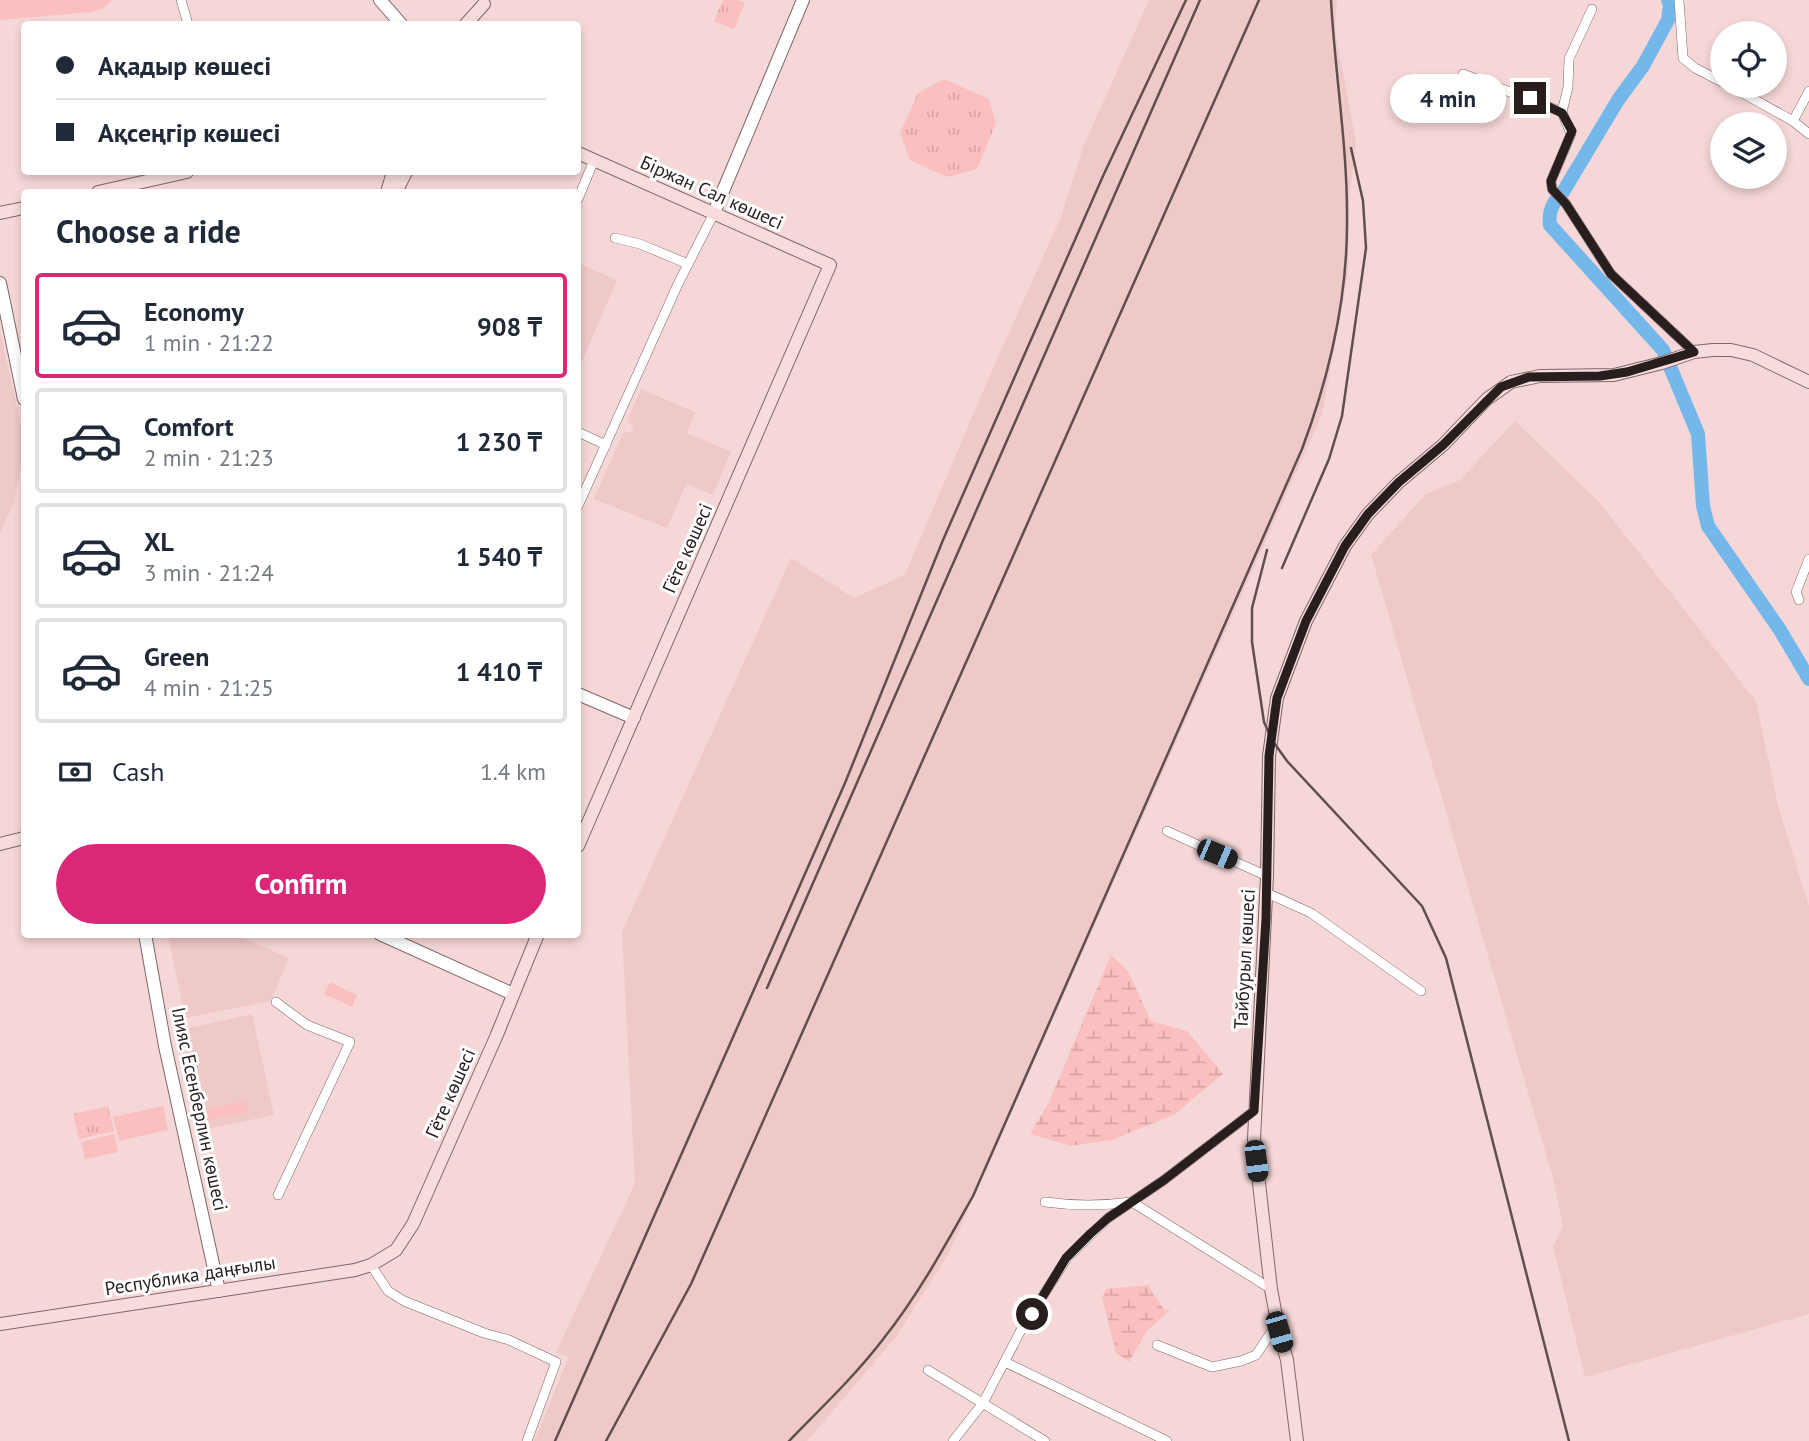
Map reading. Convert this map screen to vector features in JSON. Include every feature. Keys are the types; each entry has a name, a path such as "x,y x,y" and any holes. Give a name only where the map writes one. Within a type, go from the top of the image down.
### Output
{"main road":[{"path":"475,21 485,2"},
{"name":"Біржан Сал көшесі","path":"581,154 830,265"},
{"path":"111,189 174,175"},
{"path":"0,213 21,209"},
{"name":"Гёте көшесі","path":"581,839 830,265"},
{"path":"1694,352 1731,350 1753,355 1809,382"},
{"name":"Тайбурыл көшесі","path":"1297,1441 1287,1360 1271,1289 1254,1139 1267,892 1269,756 1277,698 1306,621 1345,546 1368,514 1501,387 1529,377 1600,376 1627,372 1694,352"},
{"path":"0,844 21,839"},
{"name":"Гёте көшесі","path":"383,1259 396,1250 413,1224 536,938"},
{"name":"Республика даңғылы","path":"0,1324 219,1291 371,1265 383,1259"}],"street":[{"path":"181,0 187,21"},
{"path":"380,0 398,21"},
{"path":"581,499 713,215 803,0"},
{"path":"1679,0 1683,58 1710,76"},
{"path":"1592,9 1569,59 1568,87 1562,113 1571,134 1551,181 1552,189 1566,204 1611,274 1694,352"},
{"path":"1463,74 1562,113"},
{"path":"1793,121 1809,91"},
{"path":"1752,98 1793,121 1809,134"},
{"path":"581,192 594,160"},
{"path":"615,238 640,244 688,264"},
{"path":"0,283 21,384"},
{"path":"581,433 606,445"},
{"path":"1799,600 1796,592 1809,559"},
{"path":"581,695 634,718"},
{"path":"1167,831 1267,876"},
{"path":"1267,892 1311,913 1421,991"},
{"name":"Ілияс Есенберлин көшесі","path":"146,938 165,1046 219,1291"},
{"path":"393,938 513,994"},
{"path":"276,1002 307,1024 350,1042 278,1195"},
{"path":"953,1441 983,1403 1020,1332 1066,1258 1099,1226 1254,1111"},
{"path":"1045,1202 1083,1206 1132,1202 1271,1289"},
{"path":"371,1265 388,1291 404,1301 484,1333 509,1340 556,1362 527,1441"},
{"path":"1157,1345 1212,1367 1241,1361 1256,1354 1277,1324"},
{"path":"1005,1362 1167,1441"},
{"path":"928,1370 1045,1441"}],"shaded area":[{"path":"1149,0 1337,0 1335,30 1356,142 1349,202 1348,275 1322,414 949,1253 896,1337 807,1441 534,1441 569,1357 556,1352 635,1184 622,932 791,558 854,598 905,575 1061,217 1083,147"},
{"path":"581,264 617,280 581,364"},
{"path":"0,331 21,426 21,467 13,504 0,534"},
{"path":"641,389 695,412 687,433 731,452 713,495 686,484 667,528 594,499 624,431 630,433 634,426 627,422"},
{"path":"1515,421 1599,502 1756,701 1778,805 1809,907 1809,1314 1585,1377 1553,1246 1563,1227 1553,1178 1371,555 1426,494 1460,480"},
{"path":"169,938 243,938 289,958 271,1001 185,1018"},
{"path":"252,1014 274,1115 202,1130 180,1030"}],"green space":[{"path":"0,0 112,0 102,9 91,12 0,20"},
{"path":"723,0 745,3 734,29 714,21"},
{"path":"944,79 989,99 996,123 977,169 947,177 910,160 900,133 918,93"},
{"path":"1111,955 1128,971 1151,1021 1187,1031 1223,1074 1175,1114 1112,1140 1071,1146 1030,1134 1049,1102"},
{"path":"330,982 357,995 352,1007 324,994"},
{"path":"246,1101 248,1112 205,1121 203,1110"},
{"path":"108,1106 114,1131 79,1139 73,1114"},
{"path":"163,1106 168,1130 119,1141 113,1117"},
{"path":"114,1134 118,1152 85,1159 81,1142"},
{"path":"1148,1285 1165,1311 1172,1308 1147,1331 1129,1362 1116,1353 1102,1297 1106,1289"}],"waterway":[{"path":"1668,0 1668,20 1643,66 1618,100 1554,203 1550,225 1663,350 1698,434 1703,506 1708,526 1780,630 1809,679"}],"railway":[{"path":"555,1441 845,783 943,540 1103,176 1186,0"},
{"path":"767,988 1200,0"},
{"path":"606,1441 691,1284 1259,0"},
{"path":"789,1441 850,1378 897,1321 973,1196 1302,449 1335,339 1346,253 1345,168 1331,0"},
{"path":"1282,568 1329,459 1342,416 1366,248 1363,201 1351,148"},
{"path":"1267,550 1252,608 1252,642 1264,722 1272,740 1287,761 1422,906 1446,958 1569,1441"}],"route":[{"path":"1032,1314 1066,1258 1090,1234 1254,1111 1266,919 1269,756 1277,698 1306,621 1345,546 1368,514 1399,482 1443,445 1501,387 1529,377 1587,377 1627,372 1694,352 1611,274 1566,204 1552,189 1551,181 1572,131 1562,113 1530,98"}]}
